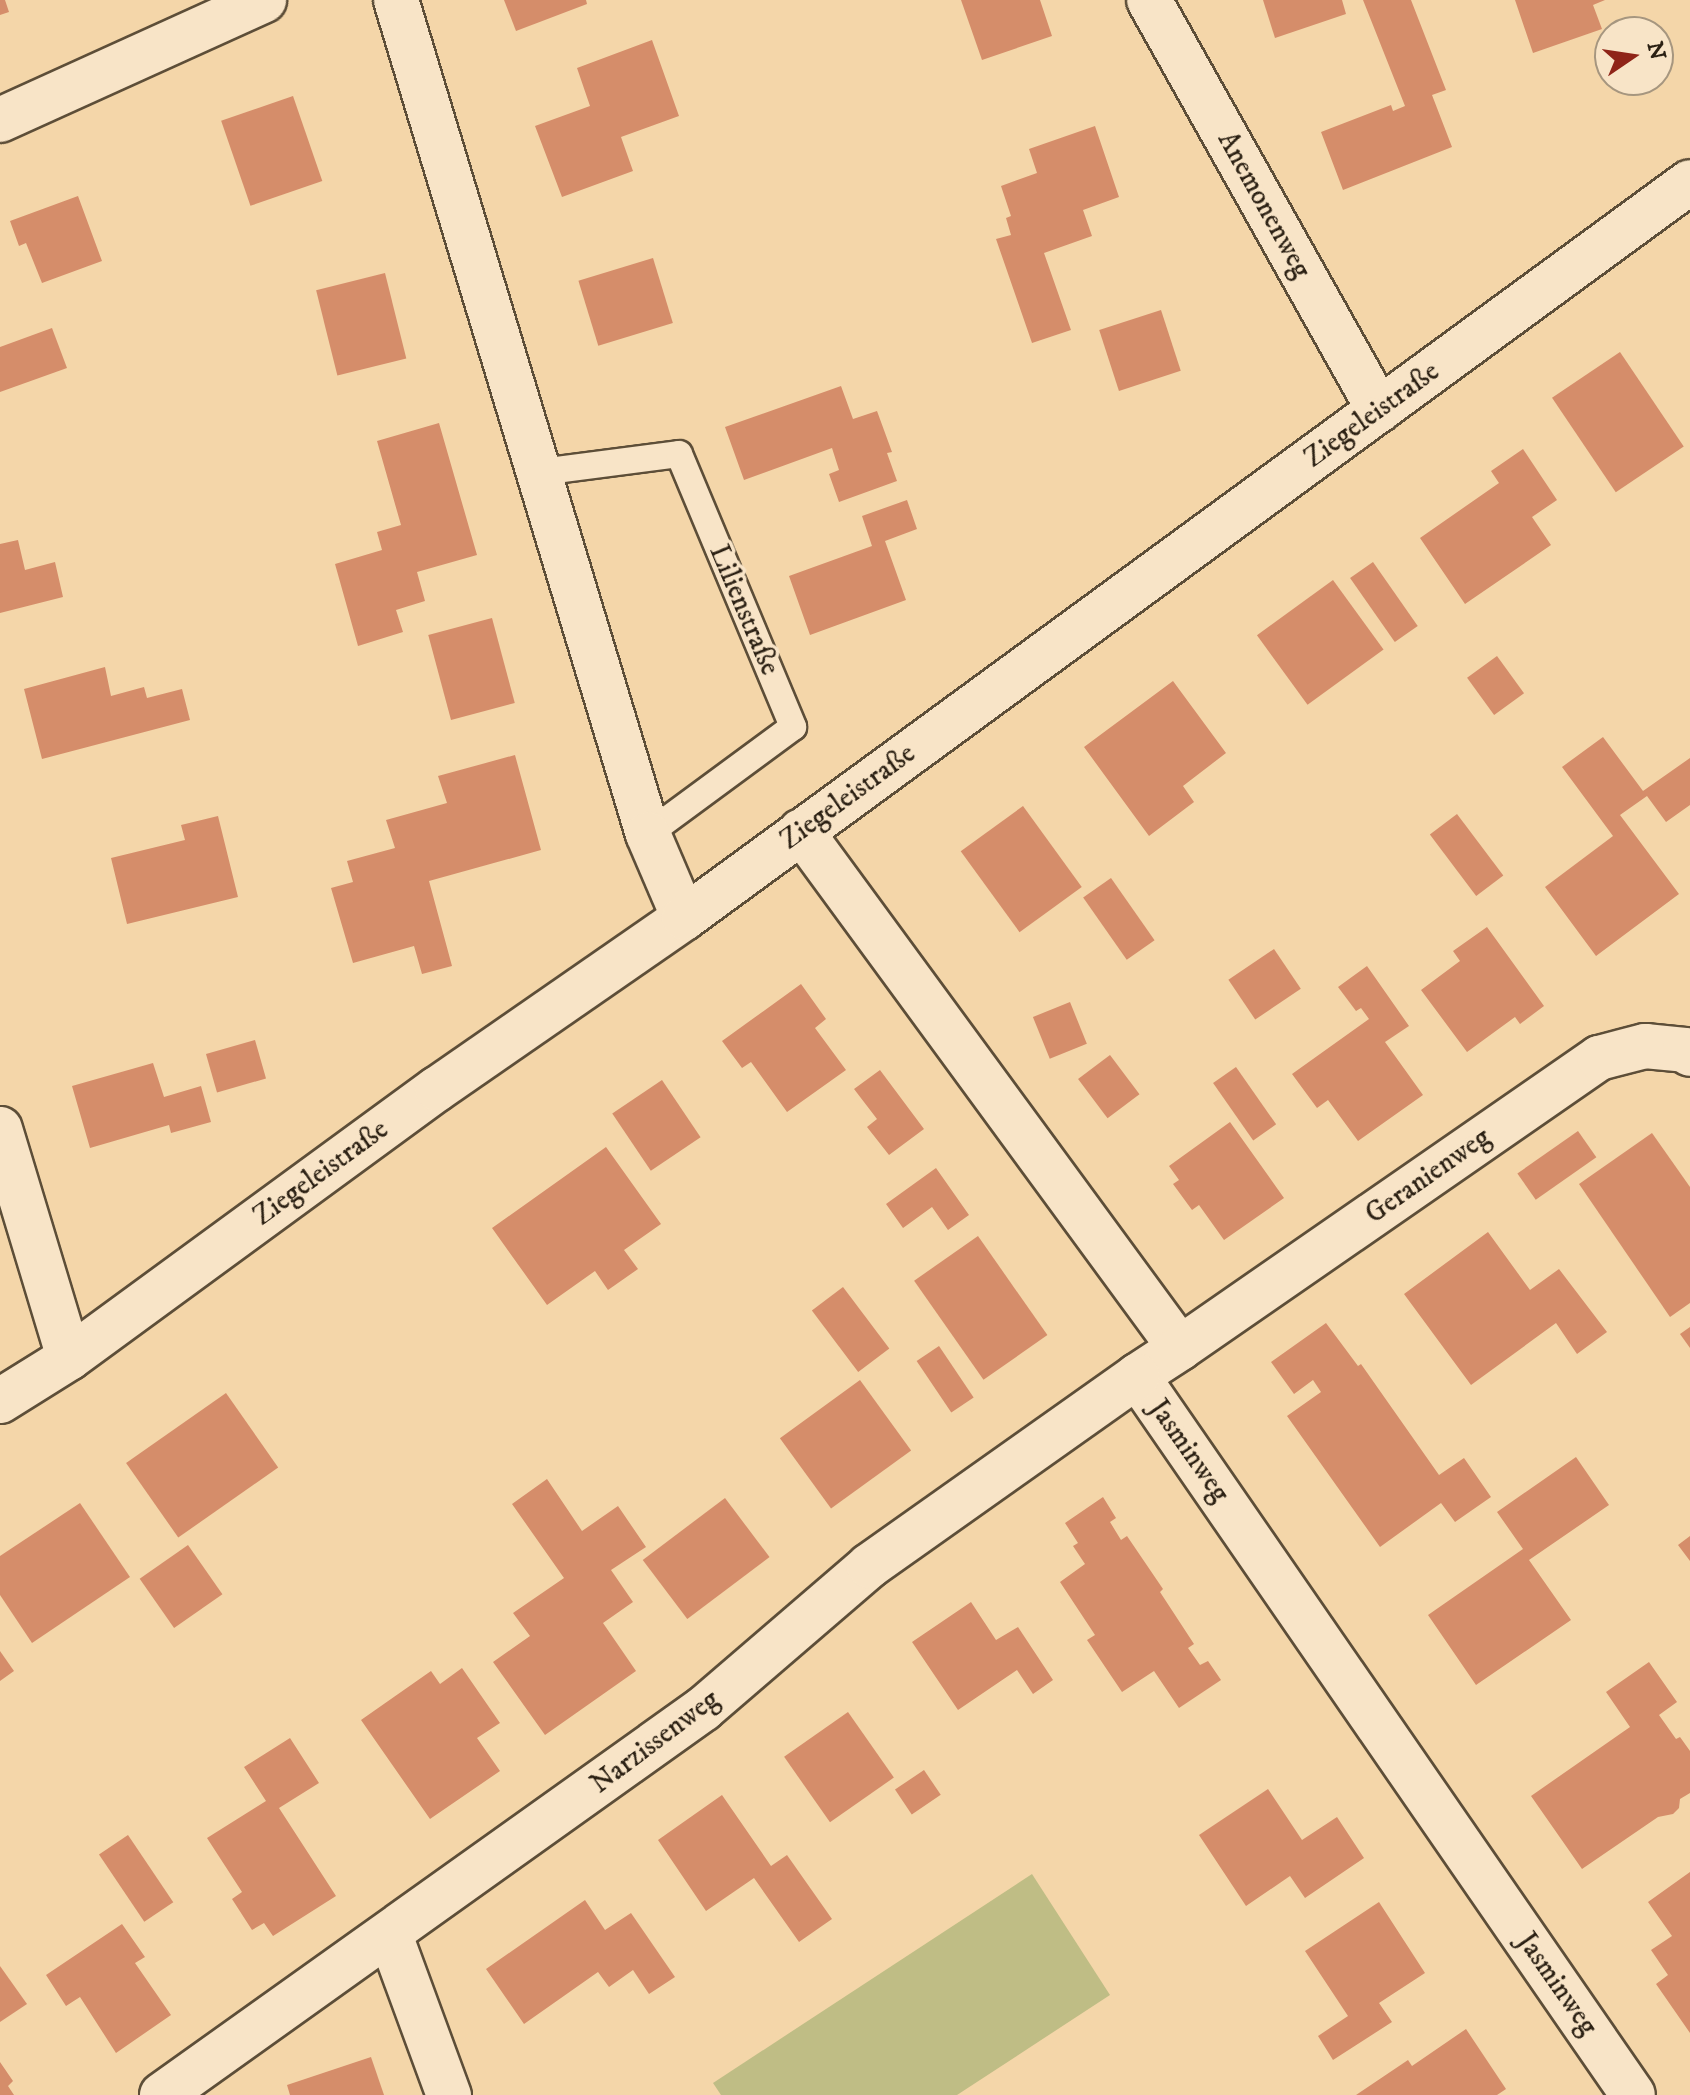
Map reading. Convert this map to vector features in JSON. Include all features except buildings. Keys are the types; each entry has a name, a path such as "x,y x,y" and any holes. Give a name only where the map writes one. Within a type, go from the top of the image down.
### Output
{"street":[{"path":"0,120 264,0"},
{"path":"396,0 648,834 684,918"},
{"name":"Anemonenweg","path":"1149,0 1379,410"},
{"name":"Ziegeleistraße","path":"0,1401 69,1358 437,1089 684,918 1690,182"},
{"path":"801,831 1180,1348"},
{"name":"Geranienweg","path":"1180,1348 1599,1058 1645,1046 1685,1050 1690,1054"},
{"path":"0,1129 69,1358"},
{"name":"Jasminweg","path":"1180,1348 1137,1376 1633,2095"},
{"name":"Narzissenweg","path":"162,2095 703,1709 869,1566 1137,1376"},
{"path":"390,1935 449,2095"}],"lane":[{"name":"Lilienstraße","path":"541,472 679,454 793,727 648,834"}],"shaded area":[{"path":"1032,1874 1110,1995 957,2095 721,2095 713,2083"}]}
